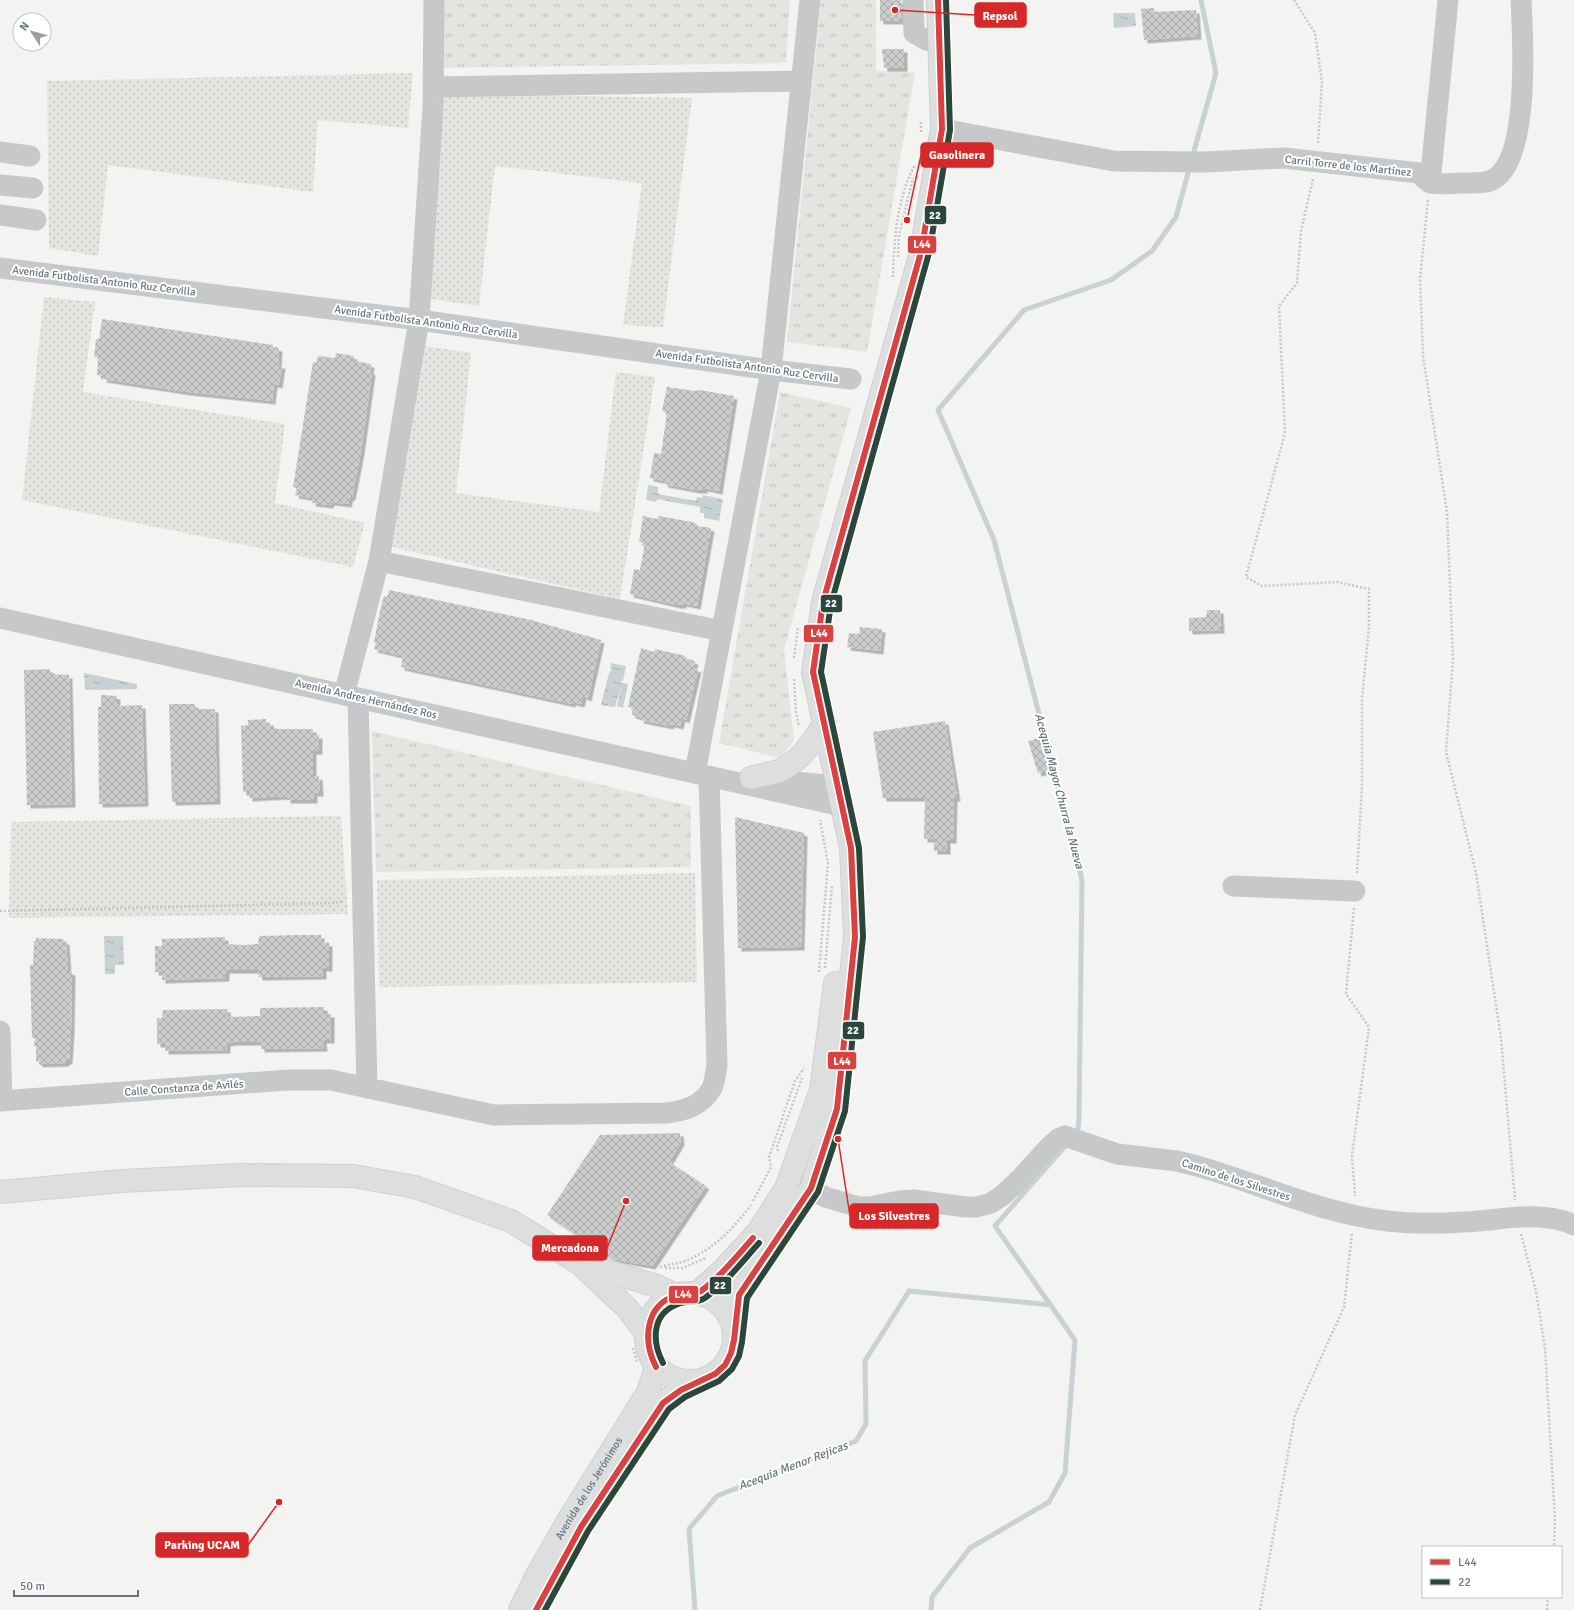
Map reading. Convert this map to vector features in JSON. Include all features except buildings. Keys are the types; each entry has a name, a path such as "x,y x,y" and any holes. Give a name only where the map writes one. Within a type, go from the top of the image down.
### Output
{"main road":[{"path":"734,1340 733,1327 729,1315 720,1305 710,1298 697,1294 676,1295 664,1301 655,1310 649,1321 646,1334 648,1351 656,1367 666,1375 678,1380 691,1382 703,1380 715,1374 725,1365 731,1353 734,1340 739,1295 811,1188 837,1109 854,937 851,848 813,672 823,602 921,252 942,129 938,0"},
{"path":"742,780 779,770 792,764 805,751 825,723"},
{"path":"697,1294 721,1272 758,1232 786,1188 821,1090 851,863"},
{"path":"0,1192 123,1181 240,1175 353,1176 415,1187 510,1221 579,1263 628,1309 646,1334"},
{"path":"579,1263 649,1284 676,1295"},
{"name":"Avenida de los Jerónimos","path":"520,1610 557,1539 648,1392 656,1367"},
{"name":"Avenida de los Jerónimos","path":"536,1610 581,1527 663,1403 681,1390 703,1380"}],"street":[{"path":"367,1088 363,899 351,696 380,561 419,320 433,87 434,0"},
{"name":"Calle Constanza de Avilés","path":"1,1101 288,1080 330,1080 494,1116 666,1114 684,1111 700,1102 712,1088 717,1066 702,775 722,631 771,370 810,0"},
{"path":"913,0 914,32 926,40 939,42"},
{"path":"1448,0 1430,183 1483,182 1494,179 1502,172 1509,161 1520,120 1523,63 1521,0"},
{"path":"433,87 802,81"},
{"name":"Carril Torre de los Martínez","path":"942,129 1114,162 1195,162 1284,158 1419,174 1430,183"},
{"path":"0,152 30,156"},
{"path":"0,185 33,188"},
{"path":"0,216 36,220"},
{"name":"Avenida Futbolista Antonio Ruz Cervilla","path":"0,268 419,320 771,370 851,379"},
{"path":"380,561 722,631"},
{"name":"Avenida Andres Hernández Ros","path":"0,618 702,775 840,796"},
{"path":"1233,886 1355,891"},
{"path":"0,1031 1,1101"},
{"name":"Camino de los Silvestres","path":"786,1188 811,1188 826,1197 859,1207 870,1208 899,1200 914,1200 965,1207 977,1207 991,1203 1003,1194 1020,1179 1058,1139 1074,1138 1117,1154 1177,1161 1204,1168 1327,1210 1418,1224 1470,1222 1516,1216 1548,1218 1574,1225"}],"path":[{"path":"1260,1610 1295,1415 1344,1307 1352,1233 1356,1215 1352,1156 1369,1027 1346,994 1362,787 1362,699 1369,627 1369,589 1337,582 1262,586 1246,577 1285,433 1279,306 1297,283 1301,231 1317,162 1322,82 1315,33 1294,0"},
{"path":"1430,183 1420,279 1423,356 1447,512 1453,660 1446,752 1476,873 1501,1038 1516,1216 1536,1291 1545,1348 1555,1520 1554,1546"},
{"path":"0,911 334,903 363,899"},
{"path":"1546,1610 1548,1598"}],"green space":[{"path":"443,0 790,0 786,63 444,68"},
{"path":"821,0 876,0 876,71 915,72 867,352 787,342"},
{"path":"413,73 408,128 318,120 313,192 108,165 98,256 49,248 47,81"},
{"path":"440,94 692,98 663,327 623,325 642,183 495,166 479,306 430,299"},
{"path":"44,297 95,302 83,392 285,424 275,503 365,523 353,567 22,500"},
{"path":"426,346 471,353 456,493 599,512 616,372 655,377 620,599 392,547"},
{"path":"780,392 851,408 784,650 794,741 780,758 719,743"},
{"path":"372,731 691,806 691,867 376,872"},
{"path":"341,816 348,914 9,918 11,822"},
{"path":"695,873 697,982 379,987 377,880"}],"water":[{"path":"1113,13 1135,13 1136,26 1114,28"},
{"path":"648,485 658,487 658,494 696,501 697,497 702,498 703,495 723,499 719,521 704,518 704,513 700,513 700,507 657,499 656,502 646,500"},
{"path":"611,663 626,666 623,681 619,682 628,684 623,708 617,706 621,687 615,707 601,705 609,673 612,670 610,669"},
{"path":"84,673 137,684 137,689 85,690"},
{"path":"104,936 123,936 124,965 115,965 115,974 105,974"}],"waterway":[{"name":"Acequia Mayor Churra la Nueva","path":"1192,158 1216,73 1201,0"},
{"name":"Acequia Mayor Churra la Nueva","path":"1074,1134 1078,1129 1079,1118 1082,880 994,540 938,410 1024,310 1111,280 1152,251 1176,217 1190,166"},
{"name":"Acequia Mayor Churra la Nueva","path":"931,1610 932,1597 970,1548 1049,1502 1065,1473 1075,1340 995,1226 1067,1144"},
{"name":"Acequia Menor Rejicas","path":"695,1610 689,1529 717,1496 856,1441 866,1424 865,1361 909,1291 1051,1305"}],"transit line":[{"name":"L44","path":"536,1610 581,1527 663,1403 681,1390 715,1374 725,1365 731,1353 734,1340 739,1295 811,1188 837,1109 855,937 851,848 813,672 823,602 921,252 942,129 938,0"},
{"name":"22","path":"545,1610 588,1531 669,1409 685,1397 719,1381 732,1369 739,1356 742,1342 747,1298 818,1192 845,1111 863,937 859,848 821,672 831,604 929,253 950,130 946,0"},
{"name":"L44","path":"656,1367 649,1347 648,1336 652,1316 658,1307 666,1300 677,1295 701,1291 735,1259 753,1238"},
{"name":"22","path":"663,1363 659,1355 656,1338 658,1322 663,1314 678,1304 698,1301 705,1298 727,1279 759,1243"}],"place":[{"name":"Repsol","path":"895,10"},
{"name":"Gasolinera","path":"907,220"},
{"name":"Los Silvestres","path":"838,1139"},
{"name":"Mercadona","path":"626,1201"},
{"name":"Parking UCAM","path":"279,1502"}]}
